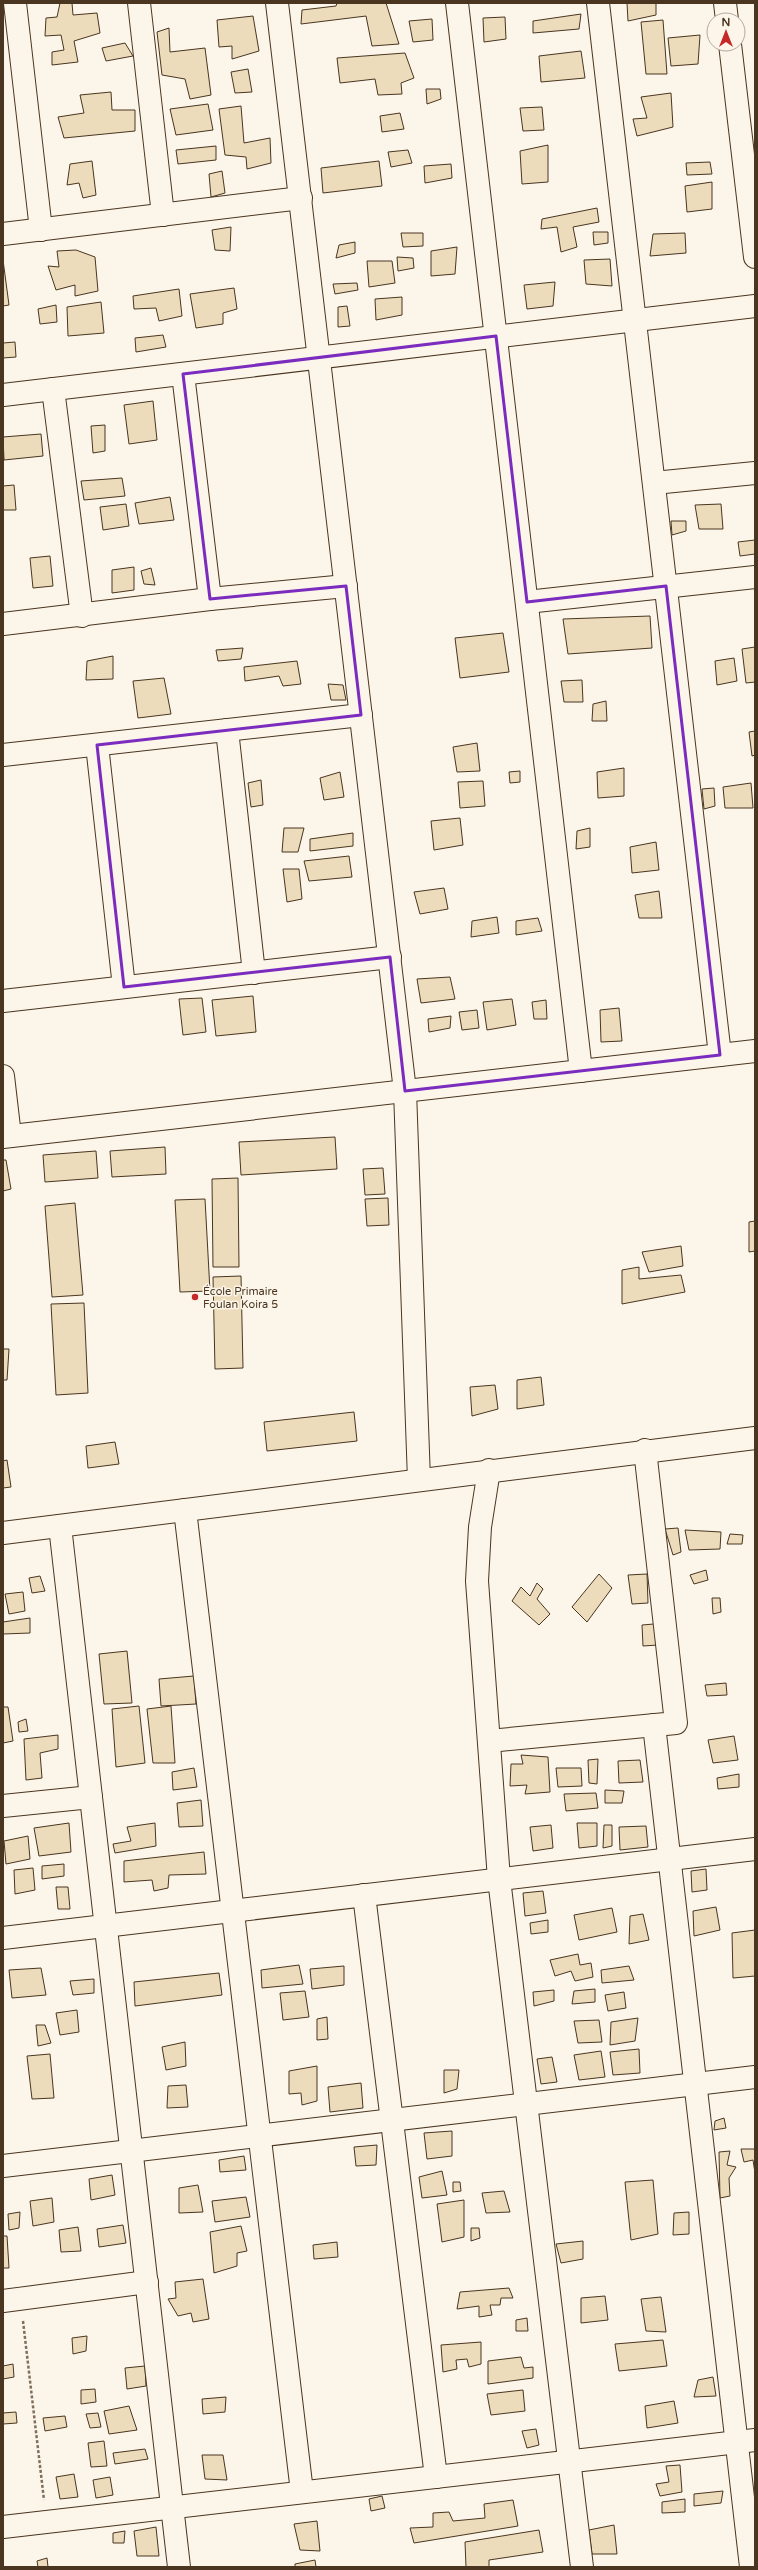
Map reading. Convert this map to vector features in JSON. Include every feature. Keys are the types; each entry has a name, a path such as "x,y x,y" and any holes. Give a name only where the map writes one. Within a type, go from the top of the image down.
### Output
{"street":[{"path":"15,3 41,230"},
{"path":"139,3 163,215"},
{"path":"278,3 405,1091 419,1480"},
{"path":"457,3 582,1071"},
{"path":"598,3 720,1055"},
{"path":"731,52 755,257"},
{"path":"3,234 301,198"},
{"path":"3,395 755,306"},
{"path":"183,374 210,599"},
{"path":"53,389 82,616"},
{"path":"654,483 755,473"},
{"path":"527,602 755,577"},
{"path":"3,624 82,616 210,599 346,586"},
{"path":"3,756 361,715"},
{"path":"227,730 254,972"},
{"path":"96,745 124,987"},
{"path":"3,1001 390,957"},
{"path":"3,1076 6,1136 755,1051"},
{"path":"3,1533 645,1450 753,1441"},
{"path":"489,1741 676,1723 645,1450"},
{"path":"489,1470 480,1527 477,1581 499,1879 571,2461 582,2567"},
{"path":"185,1510 302,2492"},
{"path":"60,1526 180,2567"},
{"path":"654,1725 695,2084 746,2441 751,2567"},
{"path":"3,1806 91,1797"},
{"path":"3,1938 755,1849"},
{"path":"364,1895 436,2477"},
{"path":"3,2166 755,2077"},
{"path":"12,2299 147,2282"},
{"path":"3,2527 746,2441"}],"path":[{"path":"12,2299 47,2522"}],"highlighted area":[{"path":"496,336 527,602 666,586 720,1055 405,1091 390,957 124,987 97,745 361,715 346,586 210,599 183,374"}],"building":[{"path":"60,3 72,3 73,15 97,13 100,33 74,41 78,62 52,65 52,52 64,50 61,35 45,36 46,18 57,17"},
{"path":"337,3 386,3 399,44 372,46 366,16 301,24 302,10 336,6"},
{"path":"627,3 656,3 656,15 628,21"},
{"path":"581,14 579,29 533,33 533,21"},
{"path":"253,16 259,51 232,59 232,46 219,47 217,20"},
{"path":"505,17 506,39 484,42 483,18"},
{"path":"432,19 433,40 413,42 409,21"},
{"path":"663,20 667,74 646,74 641,22"},
{"path":"169,28 170,52 205,48 211,95 190,99 185,79 162,75 157,32"},
{"path":"700,35 698,64 671,66 668,38"},
{"path":"125,43 133,56 106,61 102,48"},
{"path":"581,51 585,78 541,82 539,56"},
{"path":"405,53 414,78 401,83 402,94 378,95 375,79 340,83 337,58"},
{"path":"248,69 252,92 235,93 231,72"},
{"path":"426,89 440,89 441,99 427,104"},
{"path":"111,92 112,110 135,110 135,131 64,138 58,117 84,113 80,95"},
{"path":"671,93 673,127 637,136 633,119 647,118 641,97"},
{"path":"208,104 213,130 176,135 170,109"},
{"path":"241,106 244,143 270,138 271,163 247,169 246,157 225,155 219,109"},
{"path":"542,107 544,130 523,131 520,108"},
{"path":"400,113 404,129 382,132 380,116"},
{"path":"548,145 548,182 522,184 520,151"},
{"path":"216,146 216,160 178,164 176,150"},
{"path":"408,150 412,163 391,167 388,152"},
{"path":"92,161 96,195 83,198 79,183 67,185 70,164"},
{"path":"379,161 382,186 323,193 321,168"},
{"path":"710,162 712,174 687,175 686,163"},
{"path":"451,164 452,178 425,183 424,166"},
{"path":"222,171 225,193 211,197 209,174"},
{"path":"712,182 712,209 687,212 685,186"},
{"path":"597,208 599,222 573,227 577,247 561,252 557,227 541,229 542,219"},
{"path":"231,227 230,251 215,250 212,230"},
{"path":"593,232 608,232 608,243 594,245"},
{"path":"401,233 423,233 423,246 403,247"},
{"path":"685,233 686,253 650,256 653,234"},
{"path":"355,242 355,253 336,258 339,245"},
{"path":"457,247 455,274 431,276 431,251"},
{"path":"76,250 95,257 98,291 75,296 75,285 56,290 48,266 59,267 57,251"},
{"path":"397,257 413,258 414,268 398,271"},
{"path":"610,259 612,286 586,284 584,260"},
{"path":"3,260 9,305 3,306"},
{"path":"367,261 392,261 395,283 369,287"},
{"path":"555,282 553,306 527,309 524,285"},
{"path":"357,283 358,290 335,294 333,284"},
{"path":"234,288 237,309 223,313 223,324 196,328 190,294"},
{"path":"179,289 182,316 159,321 156,308 134,309 133,296"},
{"path":"402,297 402,315 376,320 375,299"},
{"path":"101,302 104,333 68,336 67,307"},
{"path":"56,305 57,322 40,324 38,309"},
{"path":"347,306 350,326 338,327 338,307"},
{"path":"163,335 166,347 136,352 135,338"},
{"path":"15,342 16,357 3,358 3,343"},
{"path":"153,401 157,440 129,444 124,405"},
{"path":"105,425 105,451 93,453 91,426"},
{"path":"41,434 43,456 4,460 3,437"},
{"path":"122,478 125,496 84,500 81,481"},
{"path":"14,485 16,510 3,510 3,486"},
{"path":"170,497 174,520 139,524 135,503"},
{"path":"126,504 129,526 103,530 100,507"},
{"path":"721,504 723,529 699,529 695,505"},
{"path":"671,521 686,521 686,531 672,535"},
{"path":"755,540 755,554 740,556 738,542"},
{"path":"50,556 53,586 33,588 30,558"},
{"path":"134,567 134,590 112,593 112,570"},
{"path":"151,568 155,585 144,584 141,571"},
{"path":"650,616 652,648 568,654 563,619"},
{"path":"503,633 509,672 460,678 455,638"},
{"path":"755,647 755,682 746,683 742,649"},
{"path":"243,648 241,659 218,661 216,650"},
{"path":"113,656 113,679 86,680 87,661"},
{"path":"734,658 737,681 717,685 715,661"},
{"path":"297,661 301,684 283,686 279,676 245,681 244,667"},
{"path":"164,678 171,714 138,718 133,681"},
{"path":"582,680 583,702 564,702 561,681"},
{"path":"328,684 343,685 346,700 331,700"},
{"path":"606,701 607,721 592,721 593,704"},
{"path":"755,731 755,755 752,756 749,732"},
{"path":"477,743 480,771 457,772 453,747"},
{"path":"624,768 624,796 598,798 597,772"},
{"path":"520,771 520,782 510,783 509,772"},
{"path":"340,772 344,797 324,800 320,778"},
{"path":"261,780 263,805 251,807 248,783"},
{"path":"483,781 485,806 460,808 458,782"},
{"path":"751,783 753,808 725,808 723,787"},
{"path":"714,788 715,806 704,809 702,789"},
{"path":"460,818 463,845 434,850 431,821"},
{"path":"284,828 304,828 298,852 282,852"},
{"path":"590,828 590,847 576,849 577,831"},
{"path":"353,833 353,846 310,851 310,839"},
{"path":"656,842 659,870 632,873 630,847"},
{"path":"349,856 352,877 309,881 304,861"},
{"path":"283,869 299,869 302,899 287,902"},
{"path":"444,888 448,909 420,914 414,892"},
{"path":"659,891 662,918 639,918 635,895"},
{"path":"497,917 499,933 471,937 472,921"},
{"path":"538,918 542,931 516,935 516,921"},
{"path":"450,977 455,999 421,1003 417,979"},
{"path":"253,996 256,1032 216,1036 212,1000"},
{"path":"202,998 206,1032 183,1035 179,999"},
{"path":"512,999 516,1025 487,1030 483,1002"},
{"path":"546,1000 547,1019 534,1019 532,1002"},
{"path":"619,1008 622,1041 601,1042 600,1010"},
{"path":"477,1010 479,1028 462,1030 459,1012"},
{"path":"451,1016 450,1028 429,1032 428,1019"},
{"path":"335,1137 337,1169 241,1175 239,1142"},
{"path":"165,1147 166,1174 112,1177 110,1151"},
{"path":"96,1151 98,1178 45,1182 43,1155"},
{"path":"3,1160 6,1160 11,1189 3,1191"},
{"path":"383,1168 385,1194 365,1195 363,1169"},
{"path":"238,1178 239,1267 213,1267 212,1179"},
{"path":"388,1198 389,1225 367,1226 365,1199"},
{"path":"205,1199 210,1291 180,1292 175,1200"},
{"path":"75,1203 83,1295 52,1297 45,1206"},
{"path":"755,1221 755,1251 749,1252 749,1222"},
{"path":"681,1246 683,1266 649,1272 642,1252"},
{"path":"639,1267 639,1279 681,1275 685,1292 622,1304 622,1270"},
{"path":"241,1276 243,1368 215,1369 213,1277"},
{"path":"84,1303 88,1393 56,1395 51,1304"},
{"path":"3,1349 9,1349 7,1380 3,1380"},
{"path":"541,1377 544,1405 517,1409 517,1380"},
{"path":"495,1385 498,1409 472,1416 470,1387"},
{"path":"354,1412 357,1441 267,1451 264,1422"},
{"path":"115,1442 119,1464 88,1468 86,1446"},
{"path":"7,1460 11,1487 3,1488 3,1461"},
{"path":"678,1528 681,1552 673,1555 665,1529"},
{"path":"685,1530 721,1532 720,1549 689,1550"},
{"path":"730,1534 743,1535 742,1544 727,1544"},
{"path":"706,1570 708,1580 694,1584 690,1575"},
{"path":"599,1574 612,1588 587,1622 572,1607"},
{"path":"647,1574 648,1603 632,1604 628,1575"},
{"path":"40,1576 45,1591 32,1593 29,1578"},
{"path":"537,1583 543,1589 537,1599 550,1614 539,1625 512,1601 521,1587 530,1596"},
{"path":"23,1592 25,1611 9,1614 5,1594"},
{"path":"712,1598 720,1598 721,1612 713,1614"},
{"path":"30,1618 30,1633 3,1634 3,1622"},
{"path":"654,1624 658,1645 643,1646 642,1625"},
{"path":"127,1651 132,1703 104,1704 99,1654"},
{"path":"194,1676 196,1704 161,1706 159,1679"},
{"path":"726,1683 727,1695 707,1696 705,1685"},
{"path":"139,1706 145,1763 116,1767 112,1709"},
{"path":"171,1706 175,1763 153,1763 147,1709"},
{"path":"3,1707 8,1707 13,1741 3,1743"},
{"path":"26,1719 28,1731 19,1732 18,1722"},
{"path":"58,1735 58,1749 40,1753 42,1778 26,1780 24,1739"},
{"path":"734,1736 738,1760 713,1763 708,1740"},
{"path":"521,1755 548,1757 550,1792 525,1794 527,1785 510,1786 511,1764 523,1764"},
{"path":"598,1759 597,1784 589,1783 588,1760"},
{"path":"640,1760 643,1782 619,1783 618,1761"},
{"path":"194,1768 197,1787 173,1790 172,1772"},
{"path":"556,1768 581,1768 582,1786 558,1787"},
{"path":"739,1774 739,1787 718,1789 717,1778"},
{"path":"605,1790 624,1791 622,1803 605,1803"},
{"path":"596,1793 598,1808 566,1811 564,1794"},
{"path":"201,1800 203,1826 179,1827 177,1803"},
{"path":"69,1823 71,1852 39,1856 34,1828"},
{"path":"155,1823 156,1846 115,1853 113,1844 131,1841 127,1827"},
{"path":"577,1823 597,1823 597,1846 579,1848"},
{"path":"551,1825 553,1848 533,1851 530,1827"},
{"path":"604,1825 612,1825 612,1846 603,1848"},
{"path":"646,1826 648,1847 620,1850 619,1827"},
{"path":"28,1836 30,1859 6,1864 4,1841"},
{"path":"204,1852 206,1874 169,1875 168,1888 154,1891 152,1880 124,1882 124,1861"},
{"path":"64,1864 64,1876 42,1879 42,1866"},
{"path":"33,1868 35,1890 15,1894 14,1870"},
{"path":"706,1869 707,1890 692,1892 691,1871"},
{"path":"56,1887 68,1887 70,1909 58,1909"},
{"path":"543,1891 546,1913 525,1916 523,1893"},
{"path":"716,1907 720,1930 694,1936 693,1911"},
{"path":"612,1908 617,1932 579,1940 574,1915"},
{"path":"643,1914 649,1940 629,1944 630,1916"},
{"path":"548,1920 548,1932 531,1934 530,1923"},
{"path":"755,1930 755,1976 733,1978 732,1933"},
{"path":"578,1954 580,1965 591,1963 593,1977 575,1981 571,1971 555,1976 550,1960"},
{"path":"299,1965 303,1984 262,1988 261,1970"},
{"path":"344,1966 344,1985 312,1989 310,1969"},
{"path":"629,1966 634,1980 602,1983 601,1970"},
{"path":"41,1968 46,1995 12,1998 9,1970"},
{"path":"219,1973 222,1995 135,2006 134,1982"},
{"path":"94,1979 94,1993 73,1995 70,1981"},
{"path":"595,1989 595,2002 572,2004 574,1991"},
{"path":"554,1990 554,2001 534,2006 533,1992"},
{"path":"305,1991 309,2017 283,2020 280,1993"},
{"path":"624,1992 626,2008 608,2011 605,1995"},
{"path":"77,2010 79,2032 60,2035 56,2013"},
{"path":"327,2017 328,2039 317,2040 317,2019"},
{"path":"638,2018 635,2041 610,2045 611,2022"},
{"path":"599,2020 602,2042 578,2043 574,2021"},
{"path":"36,2025 45,2025 51,2043 38,2046"},
{"path":"185,2042 186,2066 166,2070 162,2047"},
{"path":"639,2049 640,2073 613,2075 610,2052"},
{"path":"601,2051 605,2077 579,2080 574,2055"},
{"path":"50,2054 54,2098 32,2099 27,2056"},
{"path":"552,2057 557,2082 541,2084 537,2059"},
{"path":"317,2066 317,2101 302,2105 301,2093 289,2094 289,2071"},
{"path":"444,2070 459,2070 457,2089 444,2093"},
{"path":"361,2083 363,2108 330,2112 328,2087"},
{"path":"186,2085 188,2107 167,2108 168,2086"},
{"path":"724,2118 726,2128 714,2130 715,2121"},
{"path":"452,2131 452,2156 427,2159 424,2133"},
{"path":"377,2145 376,2165 356,2166 354,2147"},
{"path":"741,2149 755,2149 755,2173 753,2160 744,2162"},
{"path":"730,2151 727,2165 736,2167 729,2178 730,2196 720,2198 719,2152"},
{"path":"244,2156 246,2170 220,2172 219,2160"},
{"path":"442,2171 447,2195 422,2198 419,2177"},
{"path":"112,2175 115,2195 91,2200 89,2179"},
{"path":"653,2180 658,2234 631,2240 625,2182"},
{"path":"453,2182 460,2182 461,2191 453,2192"},
{"path":"198,2185 203,2212 179,2213 179,2188"},
{"path":"504,2191 510,2212 486,2213 482,2193"},
{"path":"246,2197 250,2217 215,2222 212,2201"},
{"path":"52,2198 54,2222 33,2226 30,2201"},
{"path":"464,2200 464,2237 442,2242 437,2204"},
{"path":"20,2212 19,2228 9,2230 8,2214"},
{"path":"689,2212 689,2234 673,2235 674,2213"},
{"path":"123,2225 126,2243 99,2247 97,2229"},
{"path":"241,2226 247,2251 237,2253 237,2266 214,2273 210,2232"},
{"path":"78,2227 81,2251 61,2252 59,2230"},
{"path":"471,2228 479,2228 480,2238 471,2241"},
{"path":"3,2236 7,2236 9,2268 3,2268"},
{"path":"583,2241 583,2259 561,2263 556,2244"},
{"path":"337,2242 338,2257 314,2259 313,2245"},
{"path":"203,2279 209,2319 193,2322 191,2313 178,2316 168,2299 176,2298 175,2282"},
{"path":"509,2288 513,2298 501,2298 500,2305 490,2305 492,2315 479,2317 479,2306 457,2309 460,2292"},
{"path":"605,2296 608,2320 581,2323 581,2298"},
{"path":"661,2297 666,2332 646,2331 641,2299"},
{"path":"527,2318 528,2331 516,2331 516,2320"},
{"path":"87,2336 86,2351 73,2354 72,2338"},
{"path":"663,2340 667,2366 619,2371 615,2344"},
{"path":"481,2342 481,2364 469,2367 467,2359 456,2360 457,2369 443,2372 441,2345"},
{"path":"521,2357 524,2368 533,2367 533,2378 488,2384 488,2361"},
{"path":"13,2364 14,2377 3,2379 3,2366"},
{"path":"145,2366 146,2386 127,2389 125,2368"},
{"path":"713,2377 716,2396 694,2397 698,2380"},
{"path":"95,2389 96,2402 81,2404 81,2390"},
{"path":"523,2390 525,2411 491,2415 487,2394"},
{"path":"226,2397 225,2412 203,2414 202,2399"},
{"path":"674,2401 678,2423 647,2428 645,2406"},
{"path":"129,2406 137,2430 109,2434 104,2411"},
{"path":"16,2412 17,2423 3,2424 3,2413"},
{"path":"98,2413 101,2427 90,2428 86,2414"},
{"path":"65,2416 67,2427 45,2431 43,2418"},
{"path":"536,2429 539,2445 527,2448 522,2431"},
{"path":"104,2441 107,2466 91,2467 88,2443"},
{"path":"145,2449 148,2459 115,2464 113,2453"},
{"path":"202,2455 223,2455 227,2480 205,2479"},
{"path":"680,2465 682,2492 660,2496 656,2484 669,2482 666,2466"},
{"path":"74,2474 78,2497 60,2499 56,2477"},
{"path":"110,2477 113,2495 96,2498 93,2480"},
{"path":"723,2491 721,2503 694,2506 694,2494"},
{"path":"382,2496 385,2508 371,2511 369,2499"},
{"path":"685,2499 685,2512 662,2513 662,2502"},
{"path":"513,2500 518,2526 414,2543 410,2528 433,2527 433,2513 449,2512 453,2521 485,2518 484,2504"},
{"path":"317,2521 320,2551 300,2550 294,2524"},
{"path":"614,2525 617,2554 592,2554 589,2530"},
{"path":"156,2527 159,2556 137,2556 134,2531"},
{"path":"539,2530 543,2552 489,2560 489,2567 466,2567 465,2542"},
{"path":"125,2531 124,2543 113,2543 113,2533"},
{"path":"47,2558 48,2567 38,2567 37,2561"},
{"path":"315,2560 316,2567 295,2567 295,2564"}],"place":[{"name":"École Primaire Foulan Koira 5","path":"195,1297"}]}
